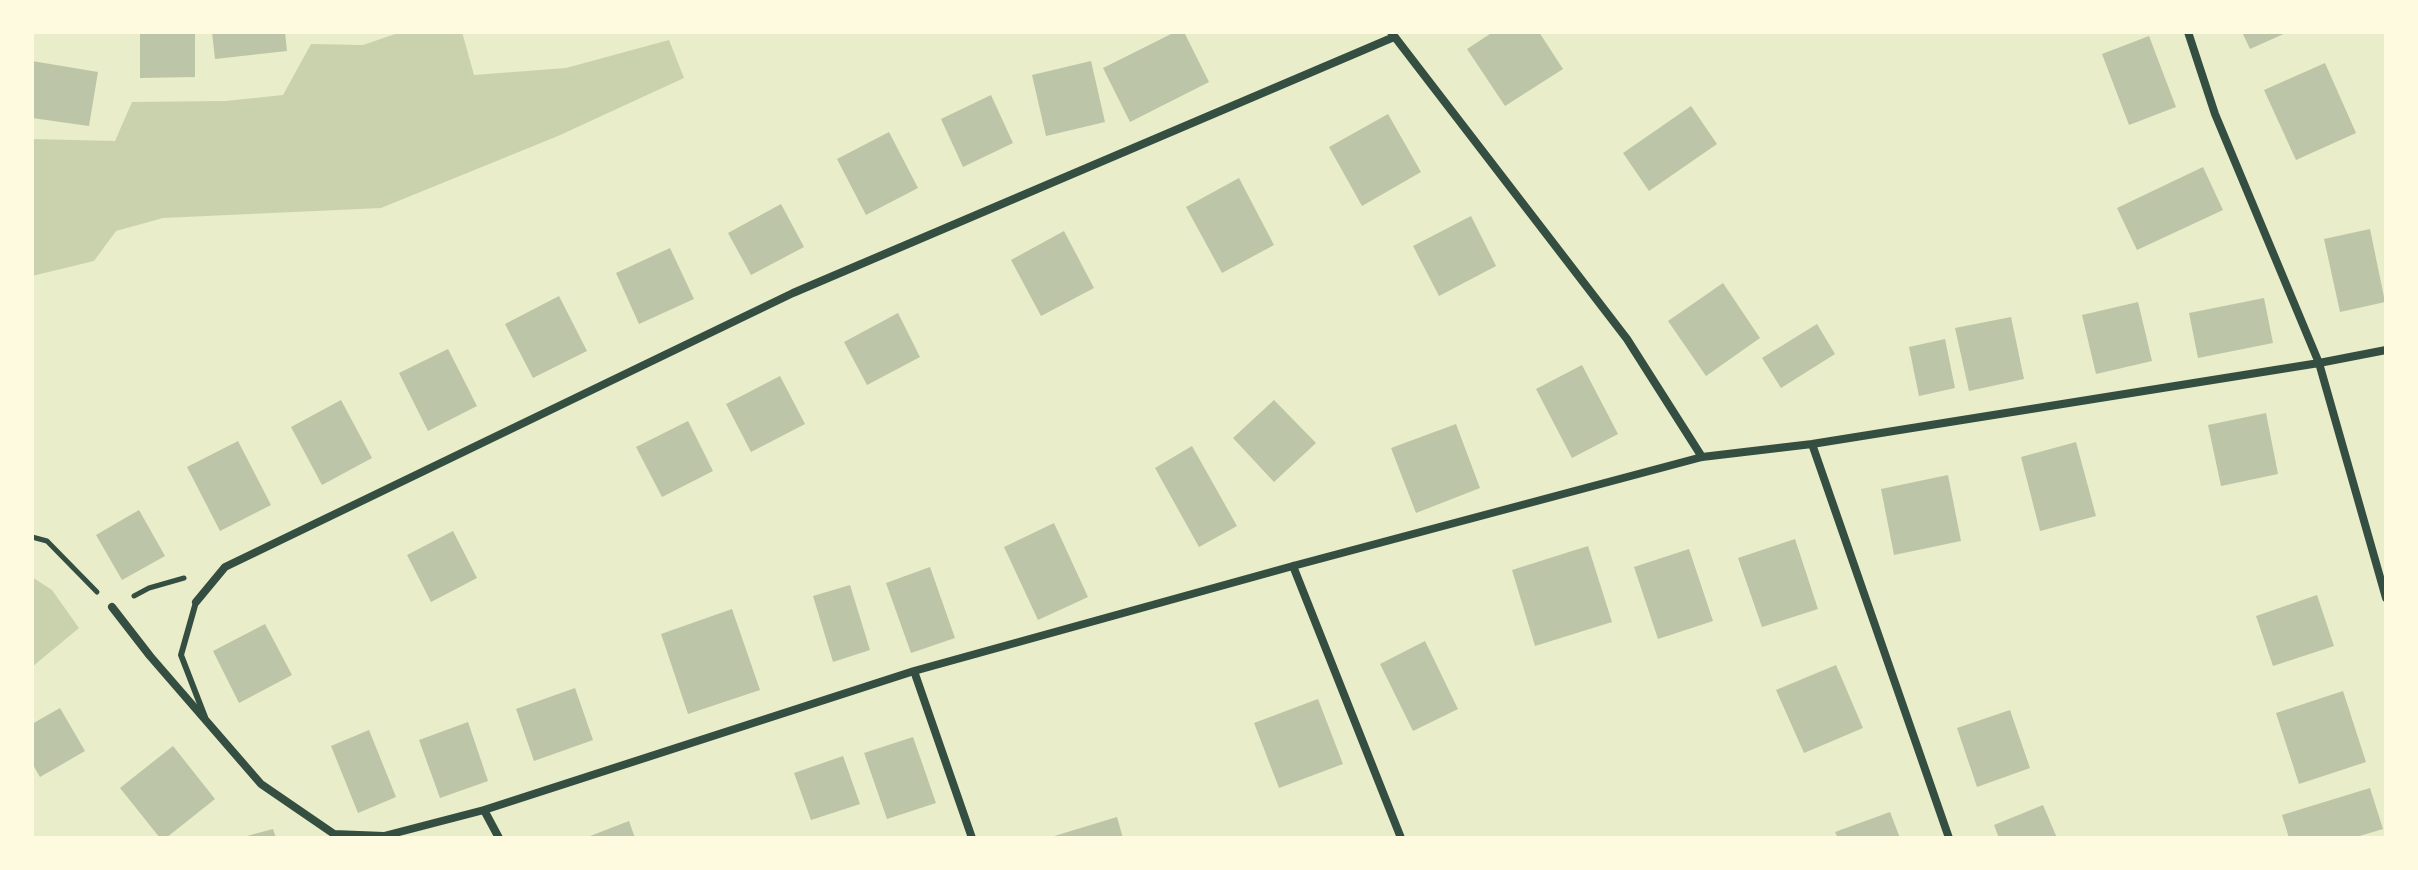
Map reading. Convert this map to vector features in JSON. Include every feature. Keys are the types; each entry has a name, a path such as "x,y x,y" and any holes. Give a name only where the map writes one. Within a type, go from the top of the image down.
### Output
{"street":[{"path":"2188,32 2215,114 2319,363 2386,598"},
{"path":"196,602 225,567 793,293 1392,34 1627,339 1702,457"},
{"path":"112,607 150,656 261,784 334,834 384,836 484,810 914,671 1702,457 1812,444 2386,350"},
{"path":"1812,444 1949,838"},
{"path":"1293,566 1401,838"},
{"path":"914,671 972,838"},
{"path":"484,810 499,838"}],"lane":[{"path":"196,602 181,655 207,720"}],"path":[{"path":"32,537 47,541 112,607"}],"green space":[{"path":"401,32 462,32 474,75 566,68 669,40 684,78 558,136 381,208 163,218 116,231 94,261 32,276 32,139 115,141 132,102 226,101 283,95 311,44 363,45"},
{"path":"32,577 52,590 79,628 32,667"}],"building":[{"path":"140,32 195,32 195,77 140,78"},
{"path":"212,32 285,32 287,51 215,59"},
{"path":"1175,32 1184,32 1209,82 1130,122 1103,68"},
{"path":"1493,32 1539,32 1563,69 1505,106 1467,49"},
{"path":"2242,32 2288,32 2250,49"},
{"path":"2149,36 2176,107 2129,125 2102,54"},
{"path":"32,61 98,72 89,126 32,118"},
{"path":"1091,61 1105,122 1046,136 1032,75"},
{"path":"2325,63 2356,133 2296,160 2264,90"},
{"path":"991,95 1013,143 963,167 941,119"},
{"path":"1691,106 1717,144 1649,191 1623,153"},
{"path":"1388,114 1421,172 1362,206 1329,147"},
{"path":"889,132 918,188 866,215 837,159"},
{"path":"2203,167 2223,210 2137,250 2117,208"},
{"path":"1239,178 1274,245 1222,273 1186,207"},
{"path":"781,204 804,247 751,275 728,233"},
{"path":"1471,216 1496,266 1439,296 1413,246"},
{"path":"2370,229 2385,302 2340,312 2324,239"},
{"path":"1064,231 1094,288 1041,316 1011,260"},
{"path":"670,248 694,299 639,324 616,273"},
{"path":"1723,283 1760,338 1706,376 1668,321"},
{"path":"559,296 587,351 533,378 505,324"},
{"path":"2264,298 2273,343 2198,358 2189,313"},
{"path":"2138,302 2152,361 2096,374 2082,315"},
{"path":"898,313 920,357 867,385 844,342"},
{"path":"2011,317 2024,379 1969,391 1955,328"},
{"path":"1817,324 1835,354 1781,388 1762,358"},
{"path":"1945,339 1955,388 1919,396 1909,347"},
{"path":"448,349 477,406 428,431 399,373"},
{"path":"1582,365 1618,434 1572,458 1536,389"},
{"path":"780,376 805,424 751,452 726,404"},
{"path":"341,400 372,458 322,485 291,427"},
{"path":"1274,400 1316,443 1274,482 1233,438"},
{"path":"2266,413 2278,474 2221,486 2208,425"},
{"path":"688,421 713,471 662,497 636,447"},
{"path":"1456,424 1480,488 1416,513 1391,448"},
{"path":"238,441 271,505 220,531 187,467"},
{"path":"2076,442 2096,516 2040,531 2021,457"},
{"path":"1192,446 1237,526 1199,547 1155,468"},
{"path":"1948,475 1961,541 1894,555 1881,489"},
{"path":"139,510 165,556 122,580 96,535"},
{"path":"1054,523 1088,597 1038,620 1004,547"},
{"path":"453,531 477,578 431,602 407,555"},
{"path":"1795,539 1818,609 1762,627 1738,558"},
{"path":"1588,546 1612,622 1535,646 1512,570"},
{"path":"1689,549 1713,621 1658,639 1634,567"},
{"path":"930,567 955,638 911,653 886,583"},
{"path":"850,585 870,650 833,662 813,596"},
{"path":"2317,595 2334,646 2273,666 2256,616"},
{"path":"732,609 760,690 688,714 661,634"},
{"path":"265,624 292,675 239,703 213,651"},
{"path":"1425,641 1458,709 1413,731 1380,664"},
{"path":"1836,665 1863,728 1804,753 1776,690"},
{"path":"575,688 593,740 534,761 516,709"},
{"path":"2343,691 2366,762 2299,784 2276,713"},
{"path":"1318,699 1343,764 1279,788 1254,723"},
{"path":"60,708 85,751 40,777 32,763 32,724"},
{"path":"2010,710 2030,768 1977,787 1957,728"},
{"path":"468,722 488,781 440,798 419,740"},
{"path":"369,730 396,797 358,813 331,746"},
{"path":"913,737 936,803 887,819 864,753"},
{"path":"173,746 215,799 166,838 160,838 120,788"},
{"path":"843,756 860,804 811,820 794,773"},
{"path":"2370,788 2383,829 2353,838 2289,838 2282,815"},
{"path":"2043,805 2057,838 1999,838 1994,825"},
{"path":"1890,812 1900,838 1838,838 1835,832"},
{"path":"1117,817 1123,838 1051,838 1051,837"},
{"path":"629,821 635,838 585,838"},
{"path":"273,829 276,838 243,838 243,837"}]}
